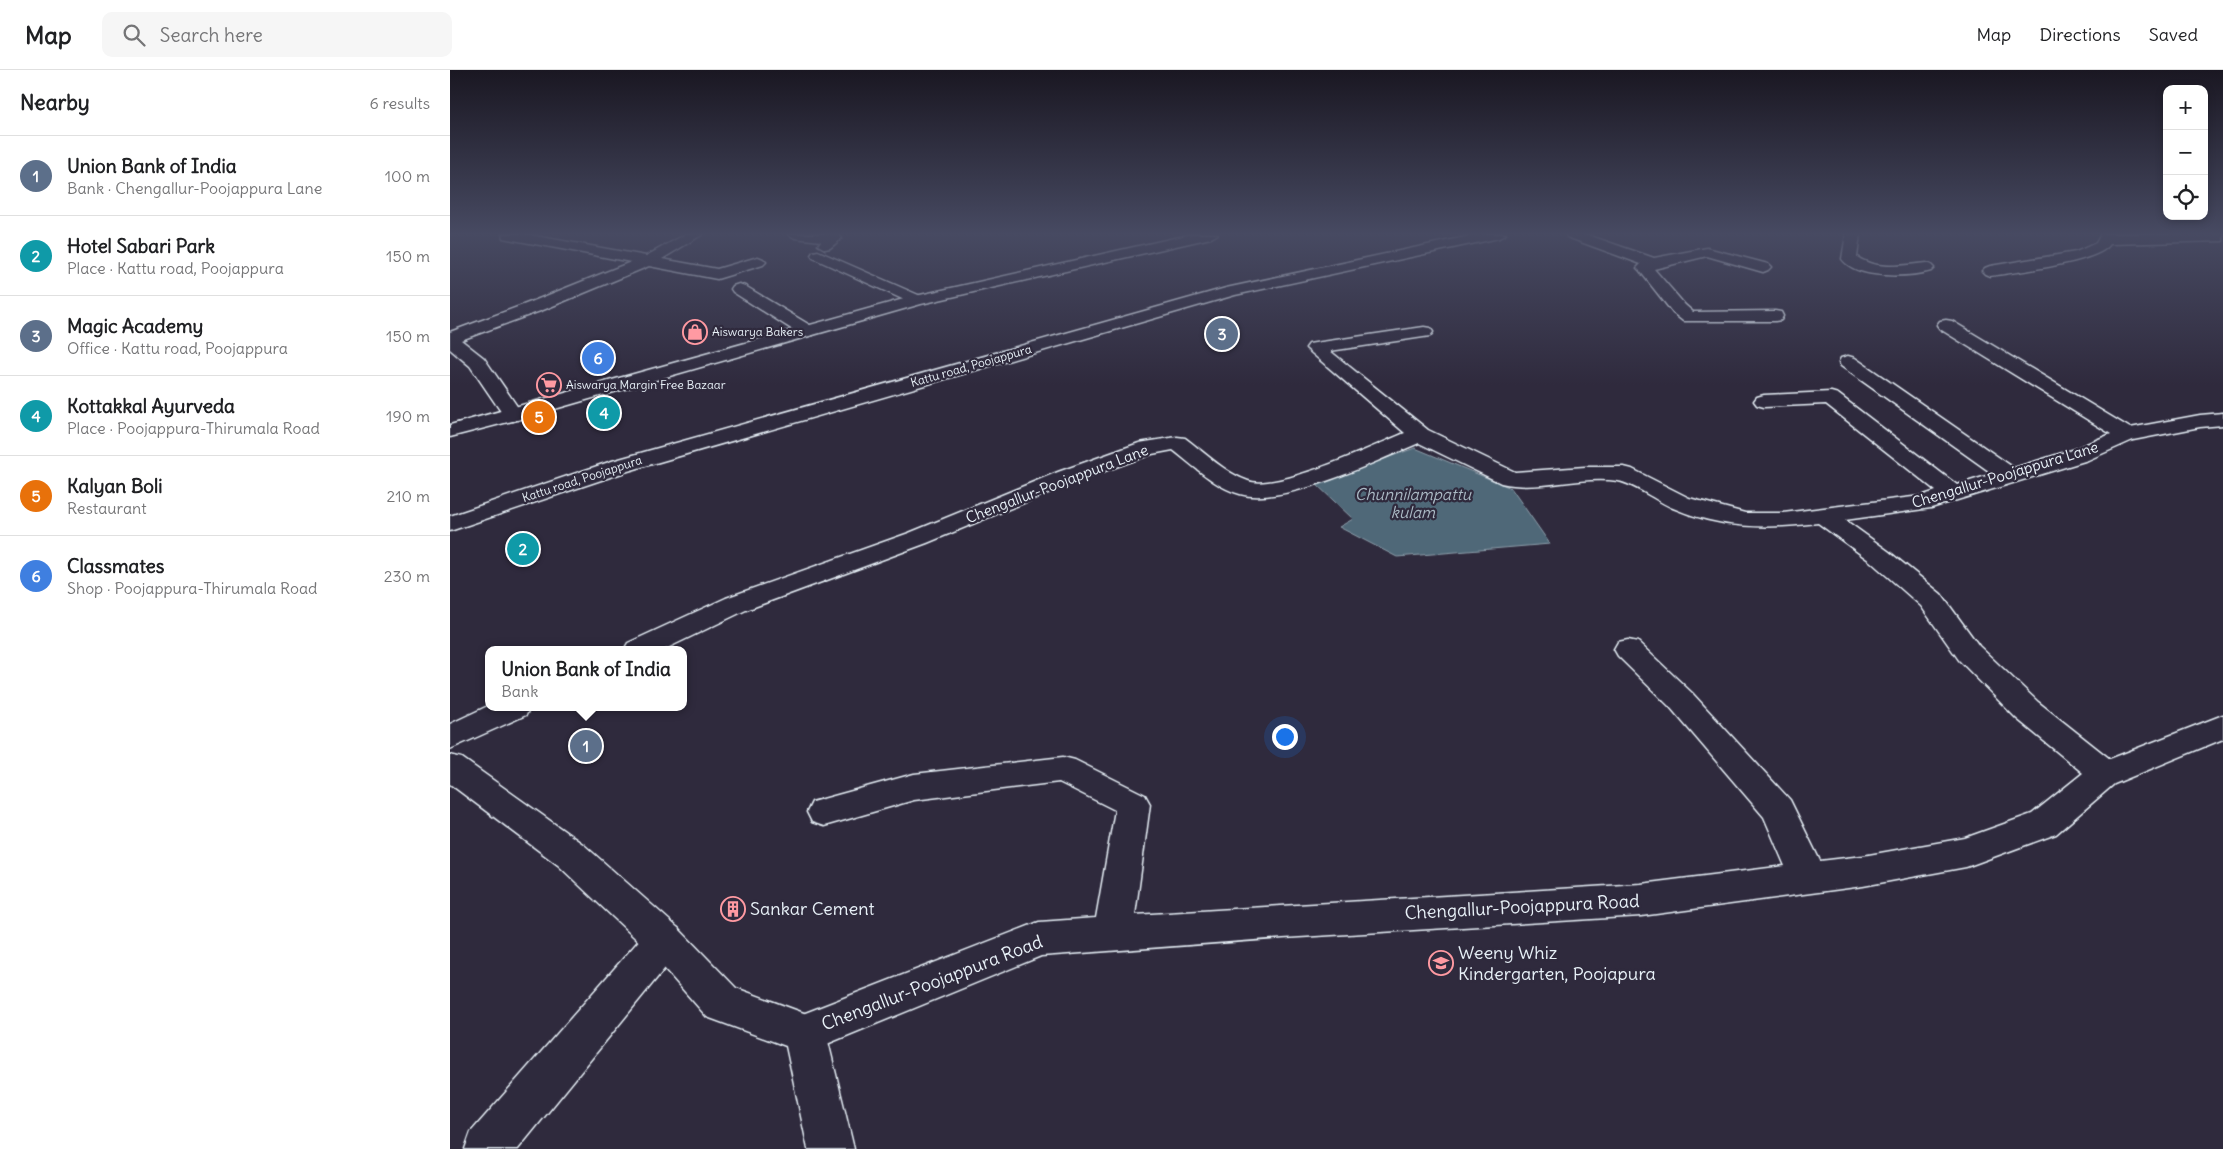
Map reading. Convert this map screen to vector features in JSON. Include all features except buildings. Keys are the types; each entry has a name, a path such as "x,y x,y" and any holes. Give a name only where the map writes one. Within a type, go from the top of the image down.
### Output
{"street":[{"path":"513,416 477,362 450,339 590,284"},
{"path":"887,284 917,300"},
{"path":"450,431 513,416 917,300 987,284"},
{"name":"Kattu road, Poojappura","path":"450,524 620,466 1232,291 1263,284"},
{"path":"1659,284 1679,309 1690,317 1775,316"},
{"path":"739,289 807,331"},
{"path":"1946,325 2127,435"},
{"path":"1420,435 1315,348 1424,332"},
{"path":"1848,362 2009,476"},
{"path":"1764,401 1831,398 1953,493"},
{"name":"Chengallur-Poojappura Lane","path":"647,646 736,604 918,538 1066,477 1147,448 1177,443 1230,480 1247,488 1258,490 1278,488 1305,480 1420,435 1509,478 1521,480 1585,474 1624,474 1680,503 1745,520 1783,520 1923,503 2080,455 2127,435 2200,421 2223,419"},
{"path":"1823,515 1880,556 1931,600 1969,653 2027,710 2106,774"},
{"path":"1628,649 1681,700 1778,810 1810,878"},
{"path":"450,738 507,711"},
{"name":"Chengallur-Poojappura Road","path":"805,1032 1039,939 1283,921 1640,900 1863,871 1966,852 2044,824 2106,774 2223,726"},
{"path":"450,767 571,855 664,940 722,1003 805,1032 831,1149"},
{"path":"824,812 914,787 1063,768 1133,804 1113,933"},
{"path":"488,1149 664,940"}],"water":[{"name":"Chunnilampattu kulam","path":"1415,448 1511,488 1550,544 1397,557 1339,527 1353,519 1315,483"}],"place":[{"name":"Aiswarya Bakers","path":"695,332"},
{"name":"Magic Academy","path":"1222,334"},
{"name":"Classmates","path":"598,358"},
{"name":"Aiswarya Margin Free Bazaar","path":"549,385"},
{"name":"Kottakkal Ayurveda","path":"604,413"},
{"name":"Kalyan Boli","path":"539,417"},
{"name":"Hotel Sabari Park","path":"523,549"},
{"name":"Union Bank of India","path":"586,746"},
{"name":"Sankar Cement","path":"733,909"},
{"name":"Weeny Whiz Kindergarten, Poojapura","path":"1441,963"}]}
